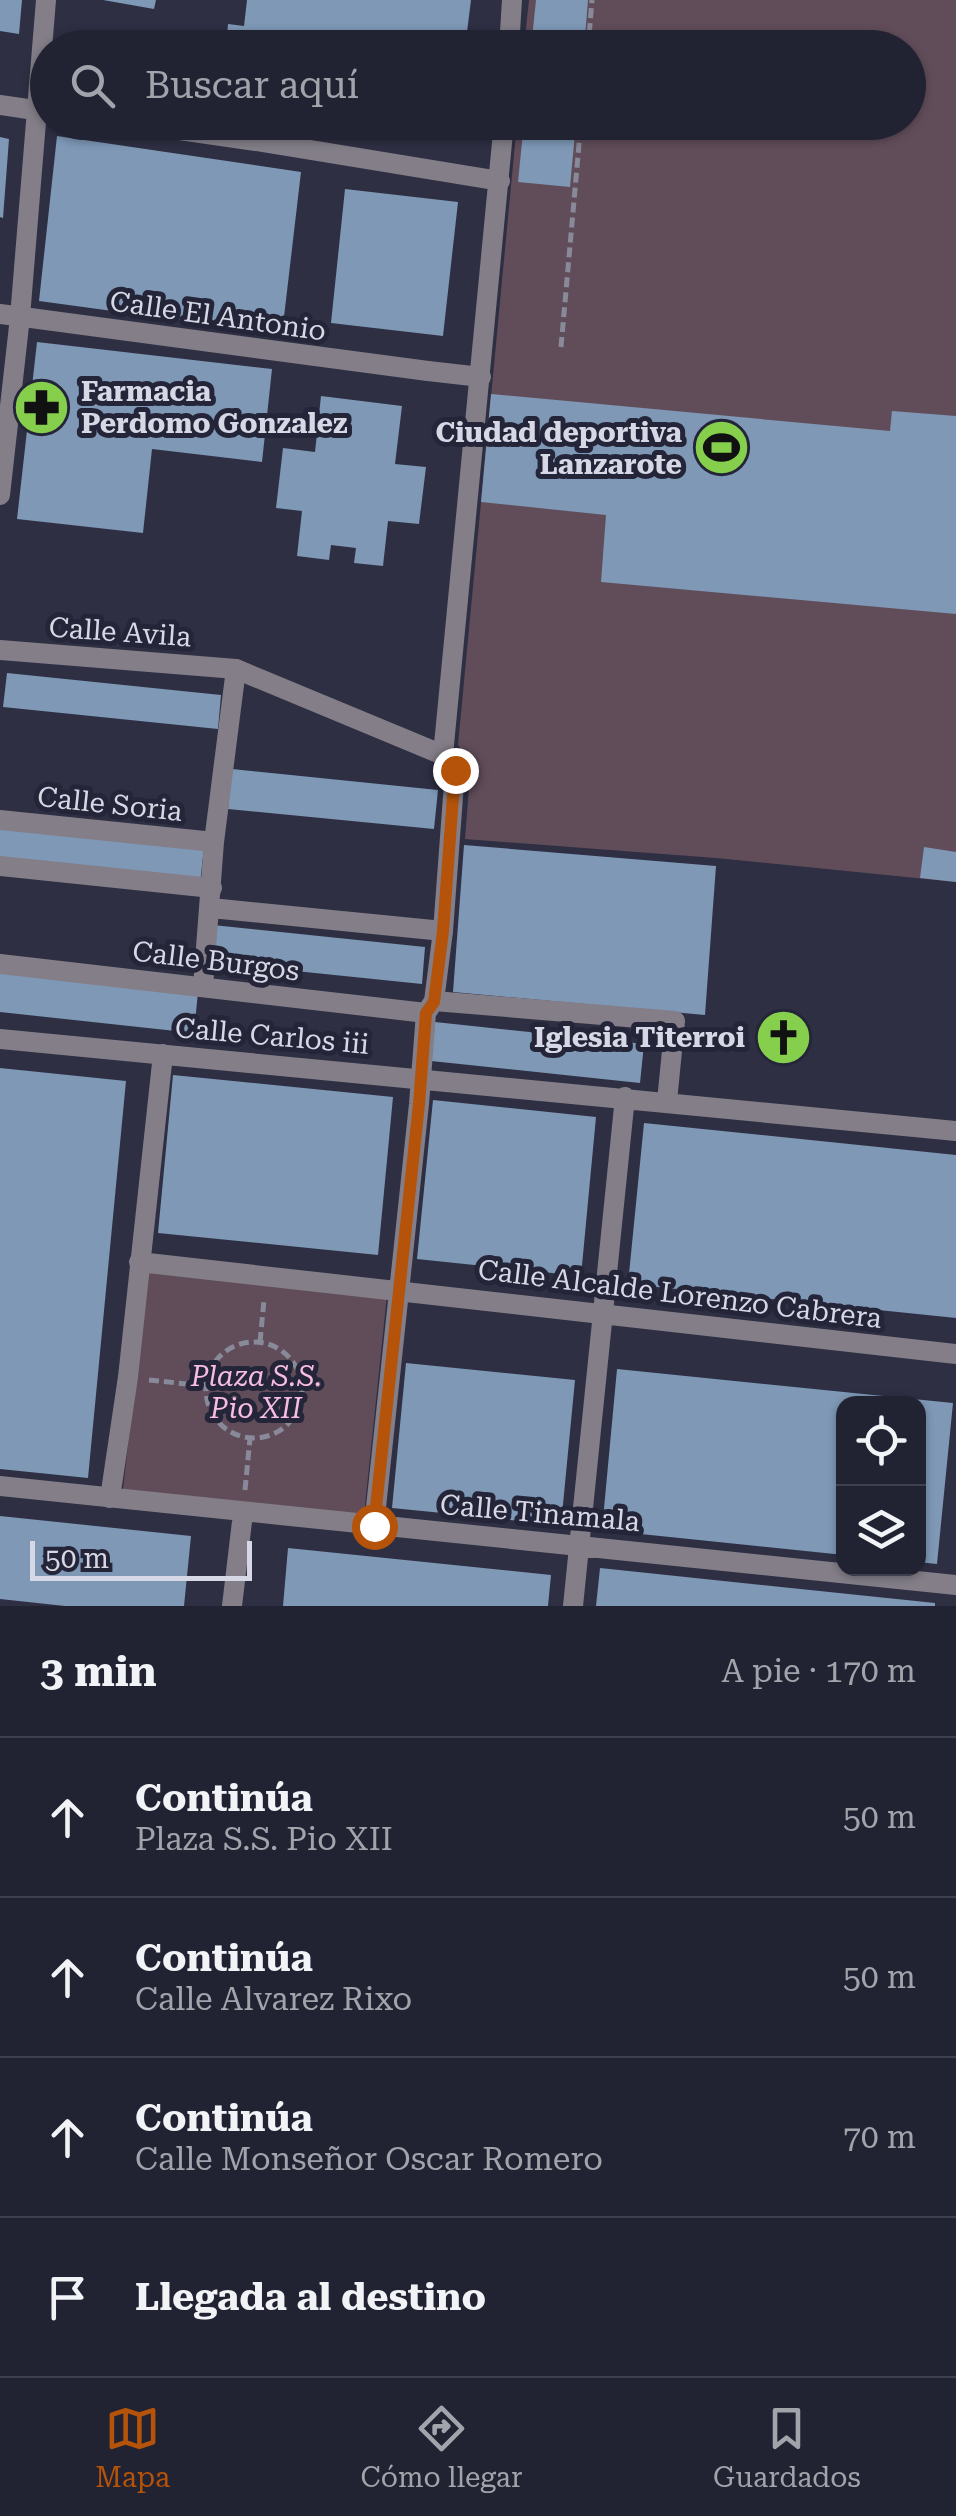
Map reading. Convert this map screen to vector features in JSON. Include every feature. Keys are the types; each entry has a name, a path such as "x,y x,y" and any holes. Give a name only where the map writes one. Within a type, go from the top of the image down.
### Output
{"street":[{"path":"45,30 46,0"},
{"path":"510,30 512,0"},
{"path":"0,105 30,109"},
{"path":"0,495 10,316 38,140"},
{"path":"249,140 500,181"},
{"path":"374,1526 420,1078 443,931 449,762 503,140"},
{"name":"Calle El Antonio","path":"10,316 481,378"},
{"name":"Calle Avila","path":"0,650 236,668 449,762"},
{"path":"202,987 214,842 236,668"},
{"name":"Calle Soria","path":"0,820 214,842"},
{"path":"0,866 443,931"},
{"name":"Calle Burgos","path":"0,964 430,1007 676,1022 667,1101"},
{"name":"Calle Carlos iii","path":"0,1039 956,1131"},
{"path":"110,1498 128,1377 163,1054"},
{"path":"573,1606 625,1097"},
{"path":"139,1262 398,1289"},
{"name":"Calle Alcalde Lorenzo Cabrera","path":"398,1289 956,1354"},
{"name":"Calle Tinamala","path":"0,1486 956,1585"},
{"path":"232,1606 243,1513"}],"path":[{"path":"590,30 592,0"},
{"path":"561,347 579,140"},
{"path":"260,1342 266,1275"},
{"path":"260,1342 284,1352 295,1363 302,1378 303,1395 288,1424 275,1434 250,1438 227,1430 216,1419 208,1406 206,1386 215,1361 226,1350 240,1343 260,1342"},
{"path":"128,1377 206,1386"},
{"path":"243,1513 250,1438"}],"green space":[{"name":"Ciudad deportiva Lanzarote","path":"529,0 956,0 956,882 465,839 471,762 458,745 515,140 926,140 926,30 526,30"},
{"name":"Plaza S.S. Pio XII","path":"148,1270 387,1295 364,1515 123,1489"}],"building":[{"path":"0,0 22,0 19,34 0,31"},
{"path":"103,0 156,0 154,9"},
{"path":"247,0 471,0 467,30 228,30 228,24 244,26"},
{"path":"536,0 588,0 586,30 533,30"},
{"path":"0,137 9,139 3,218 0,217"},
{"path":"57,140 84,140 301,172 282,334 39,301"},
{"path":"522,140 574,140 570,187 518,182"},
{"path":"345,189 458,202 443,336 331,323"},
{"path":"37,342 272,369 262,462 152,449 143,533 17,519"},
{"path":"491,394 890,431 892,411 956,416 956,614 601,582 606,515 481,502"},
{"path":"321,396 402,406 395,464 426,467 419,524 388,521 383,566 354,563 356,548 331,545 329,560 297,556 302,511 276,508 283,448 315,452"},
{"path":"7,673 221,695 218,729 3,707"},
{"path":"232,769 438,790 434,829 228,809"},
{"path":"0,827 204,847 200,884 0,863"},
{"path":"464,845 716,866 705,1015 453,992"},
{"path":"924,847 956,852 956,882 920,878"},
{"path":"213,925 425,947 422,984 209,962"},
{"path":"0,970 198,992 194,1033 0,1012"},
{"path":"435,1022 644,1044 640,1083 431,1061"},
{"path":"0,1068 126,1081 88,1478 0,1469"},
{"path":"173,1075 393,1097 378,1255 158,1233"},
{"path":"433,1100 596,1117 581,1276 417,1259"},
{"path":"644,1123 956,1155 956,1318 628,1284"},
{"path":"406,1363 575,1380 561,1525 392,1508"},
{"path":"617,1369 884,1396 836,1396 836,1554 602,1530"},
{"path":"926,1400 953,1403 937,1564 926,1563"},
{"path":"0,1516 191,1536 184,1606 65,1606 0,1599"},
{"path":"288,1548 551,1575 548,1606 283,1606"},
{"path":"600,1568 935,1603 935,1606 596,1606"}],"place":[{"name":"Farmacia Perdomo Gonzalez","path":"42,407"},
{"name":"Ciudad deportiva Lanzarote","path":"721,448"},
{"name":"Iglesia Titerroi","path":"784,1037"}],"route":[{"path":"374,1526 419,1104 420,1062 426,1013 434,1002 443,931 455,770"}]}
